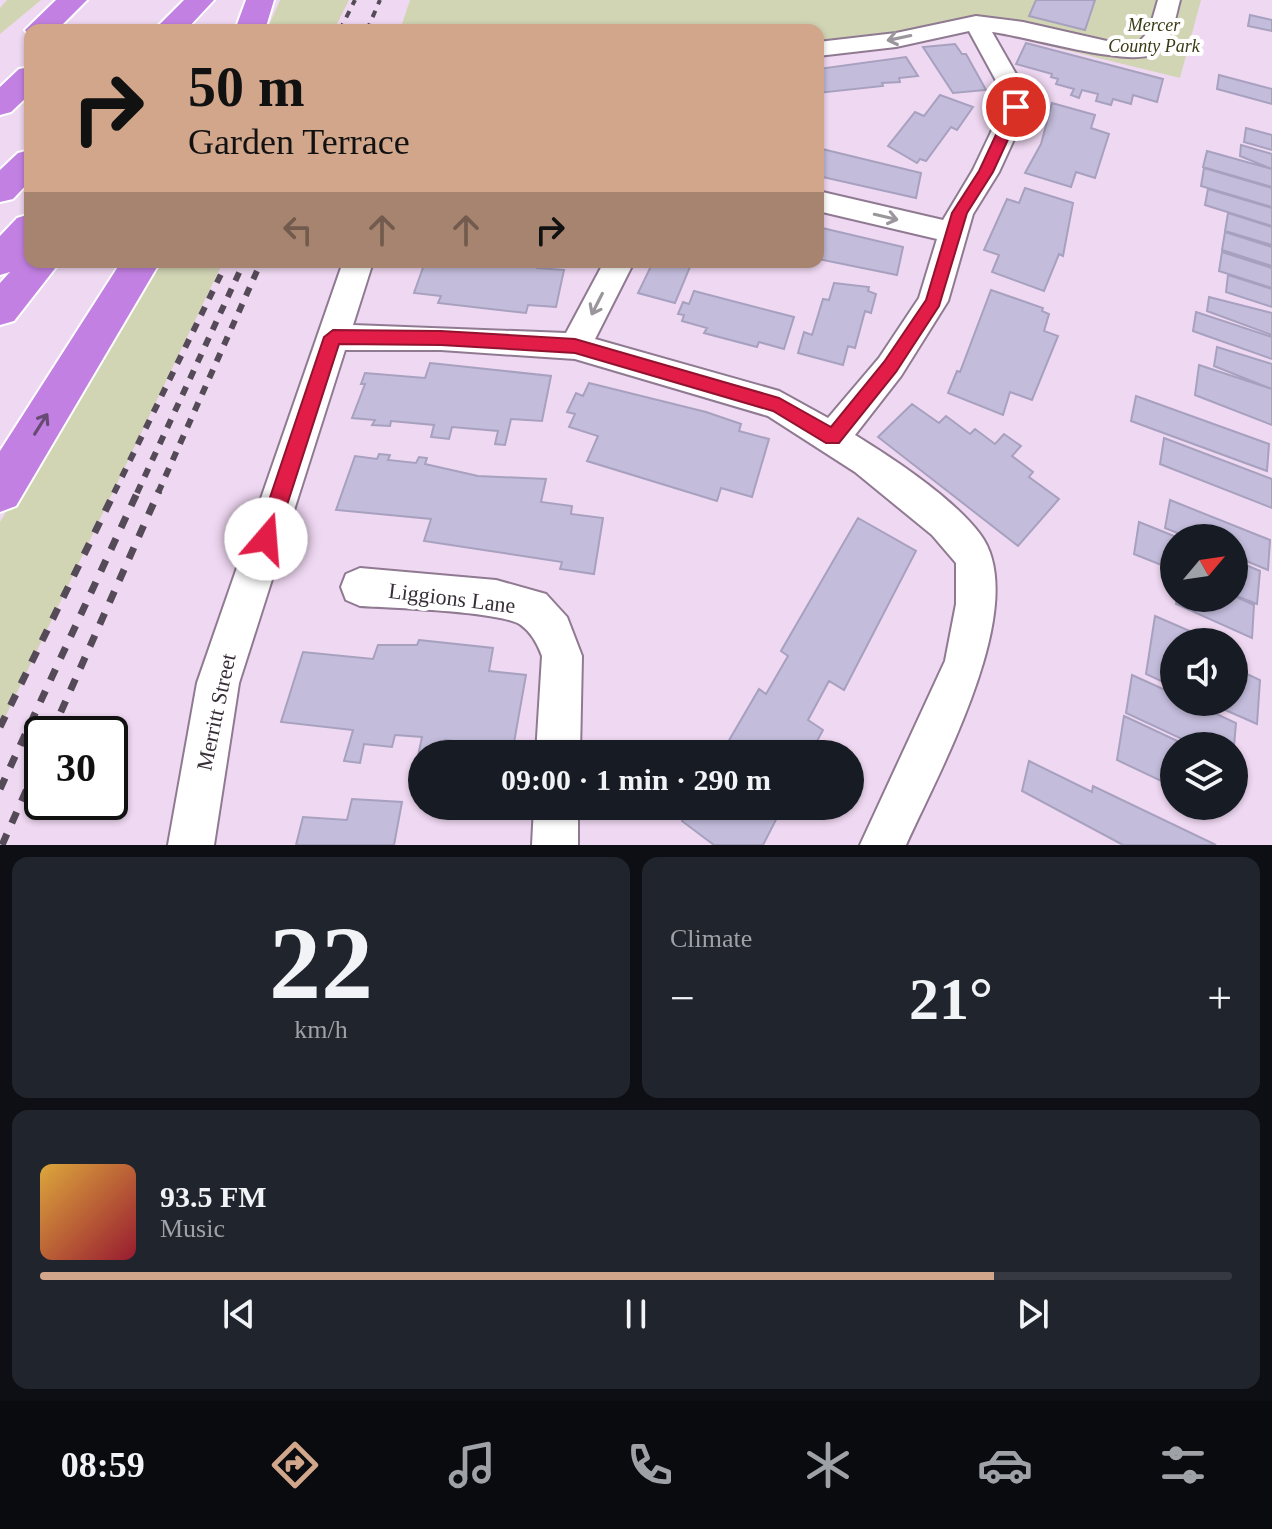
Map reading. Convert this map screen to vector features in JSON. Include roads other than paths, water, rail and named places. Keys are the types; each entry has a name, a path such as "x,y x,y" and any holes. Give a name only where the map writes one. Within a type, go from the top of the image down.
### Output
{"highway":[{"path":"149,24 171,0"},
{"path":"175,24 200,0"},
{"path":"209,24 225,0"},
{"path":"252,24 260,0"},
{"path":"57,24 82,15"},
{"path":"0,92 24,60"},
{"path":"0,105 24,61"},
{"path":"0,167 24,145"},
{"path":"0,190 24,167"},
{"path":"0,261 24,234"},
{"path":"0,310 36,268"},
{"path":"0,491 137,268"}],"street":[{"path":"824,48 896,40 976,23 1023,29 1120,51 1146,49 1160,33 1169,0"},
{"path":"833,438 890,367 933,301 959,213 986,172 1016,107 1012,88 976,23"},
{"path":"824,202 954,233"},
{"name":"Merritt Street","path":"191,845 218,683 356,268"},
{"path":"575,346 616,268"},
{"path":"333,337 441,338 575,346 779,405 867,461 945,523 967,546 975,560 978,576 965,664 883,845"},
{"name":"Liggions Lane","path":"360,587 496,599 532,608 553,631 562,656 559,740"},
{"path":"555,845 556,820"}],"railway":[{"path":"343,24 355,0"},
{"path":"370,24 380,0"},
{"path":"114,493 224,268"},
{"path":"137,493 241,268"},
{"path":"158,493 258,268"},
{"path":"0,727 115,491"},
{"path":"0,789 138,491"},
{"path":"59,716 159,491"},
{"path":"2,845 24,796"}],"park label":[{"name":"Mercer County Park","path":"1154,35"}]}
